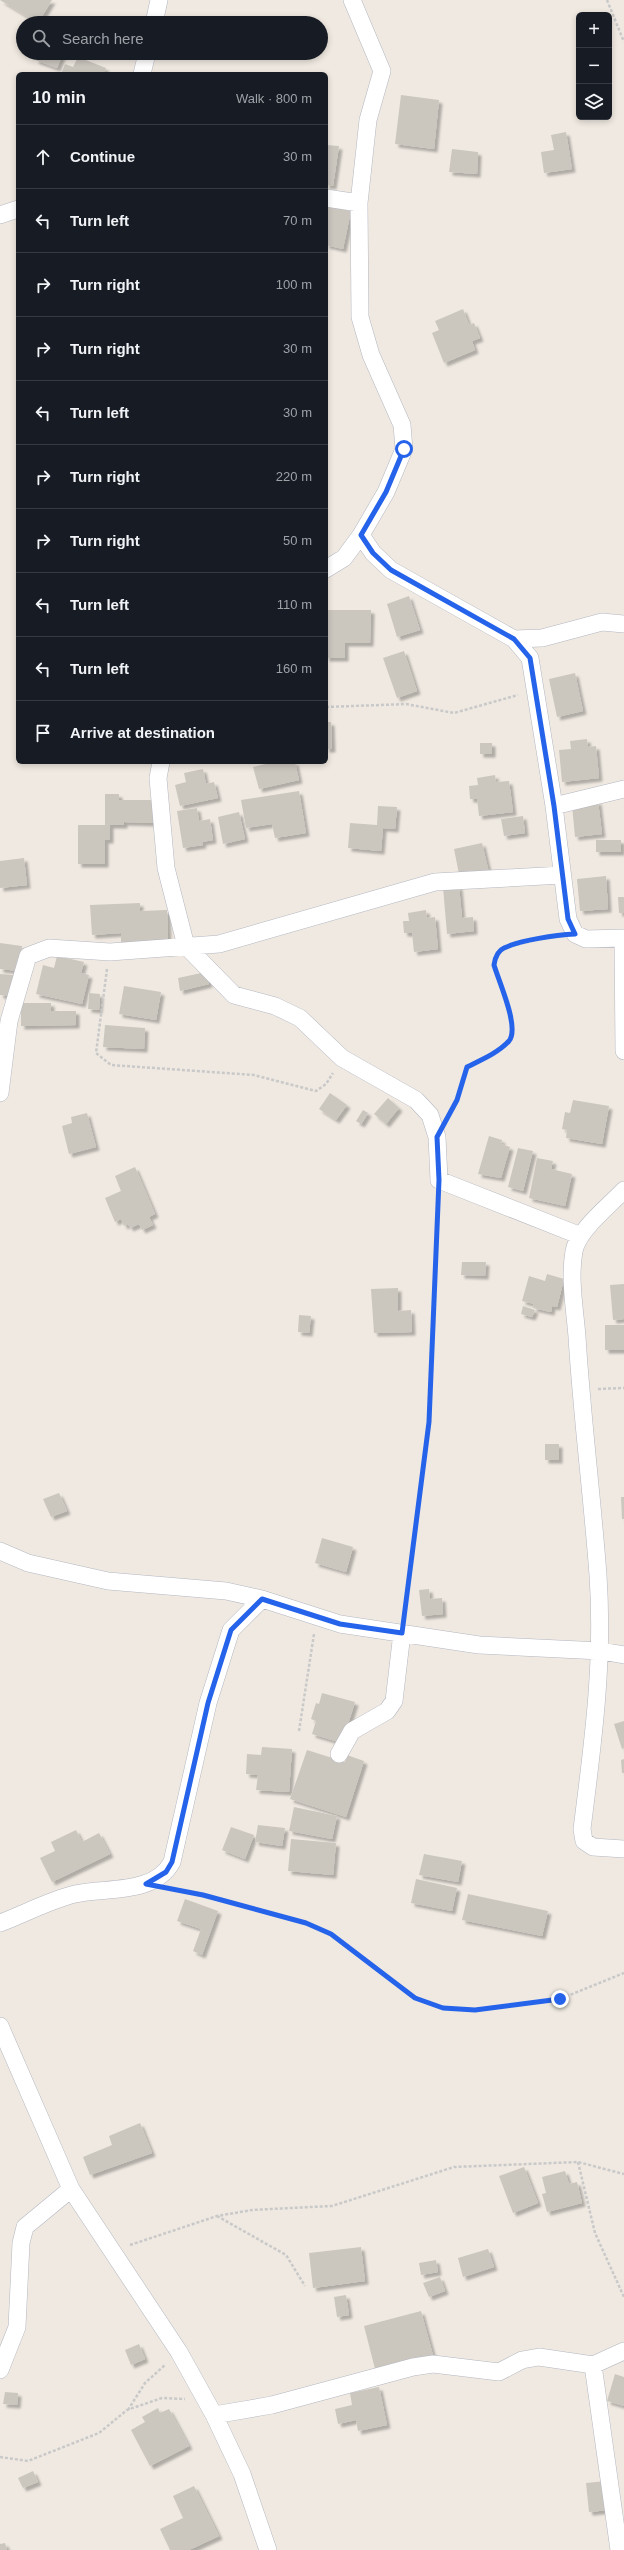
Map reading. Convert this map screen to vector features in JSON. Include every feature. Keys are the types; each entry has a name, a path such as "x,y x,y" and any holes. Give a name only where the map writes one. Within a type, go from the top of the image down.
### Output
{"street":[{"path":"156,16 159,0"},
{"path":"328,568 344,558 361,535 386,492 404,449 402,425 371,355 360,317 359,203 368,120 382,71 352,0"},
{"path":"142,72 145,60"},
{"path":"328,198 359,203"},
{"path":"0,215 16,210"},
{"path":"361,535 373,553 391,570 514,639 530,658 554,806 568,919 575,934 586,939 623,938 624,1051"},
{"path":"514,639 542,638 602,622 624,624"},
{"path":"161,764 158,778 166,868 186,946 234,995 275,1006 300,1018 342,1058 416,1100 430,1115 437,1137 439,1180 581,1236"},
{"path":"554,806 624,789"},
{"path":"0,1092 9,1021 28,956 49,948 110,952 219,944 435,882 562,875"},
{"path":"624,1190 581,1236 574,1250 573,1273 580,1390 598,1575 601,1651 597,1717 582,1829 584,1841 593,1847 624,1849"},
{"path":"0,1551 28,1563 108,1581 226,1591 262,1599 340,1624 479,1645 601,1651 624,1655"},
{"path":"0,1923 74,1894 146,1884 166,1872 172,1862 208,1703 231,1630 262,1599"},
{"path":"339,1754 352,1731 388,1711 394,1701 402,1633"},
{"path":"0,2026 71,2189 179,2352 214,2415 242,2474 268,2550"},
{"path":"0,2370 18,2327 21,2243 25,2227 71,2189"},
{"path":"214,2415 272,2405 413,2366 433,2364 498,2372 522,2360 539,2357 593,2365 624,2351"},
{"path":"593,2365 619,2550"}],"path":[{"path":"607,0 624,42"},
{"path":"328,707 406,704 454,713 535,691"},
{"path":"437,1137 457,1100 467,1067 501,1049 510,1040 514,1026 494,965 495,956 504,948 555,936 575,934"},
{"path":"110,952 96,1053 111,1065 254,1075 316,1091 326,1084 342,1058"},
{"path":"402,1633 429,1422 439,1180"},
{"path":"580,1390 624,1388"},
{"path":"299,1731 314,1641 315,1616"},
{"path":"146,1884 203,1895 306,1923 331,1934 415,1998 443,2008 475,2010 560,1999 624,1973"},
{"path":"578,2162 595,2234 624,2297"},
{"path":"112,2251 217,2216 252,2210 332,2206 454,2167 578,2162 624,2174"},
{"path":"217,2216 286,2255 304,2286"},
{"path":"0,2457 28,2461 100,2433 127,2410 145,2383 179,2352"},
{"path":"127,2410 162,2398 206,2400"}],"building":[{"path":"0,0 52,0 42,16 26,16"},
{"path":"35,60 60,60 57,68"},
{"path":"76,60 86,60 106,68 105,72 62,72 65,64 73,67"},
{"path":"401,95 439,100 434,149 395,144"},
{"path":"566,132 572,169 544,173 541,152 554,150 551,135"},
{"path":"328,145 339,146 333,186 328,185"},
{"path":"452,149 478,152 477,174 449,172"},
{"path":"328,206 351,211 343,249 328,245"},
{"path":"463,309 469,325 474,323 480,338 472,341 475,350 444,363 432,333 439,330 435,321"},
{"path":"409,596 420,630 397,637 387,604"},
{"path":"328,610 371,610 370,643 345,643 345,658 328,658"},
{"path":"404,651 417,691 397,698 383,658"},
{"path":"575,673 583,711 557,717 549,679"},
{"path":"328,722 331,722 332,749 328,749"},
{"path":"587,739 588,747 596,746 599,778 562,782 559,750 571,749 570,741"},
{"path":"480,743 492,743 492,754 480,754"},
{"path":"266,764 295,764 299,780 259,789 253,767"},
{"path":"203,769 206,784 214,782 218,798 180,806 175,785 186,782 184,773"},
{"path":"495,775 496,782 509,781 513,812 479,816 477,799 470,799 469,786 478,785 477,778"},
{"path":"299,791 306,833 275,838 272,824 246,828 241,800"},
{"path":"105,794 119,794 119,800 157,800 158,823 124,822 124,825 110,825 110,840 105,840 105,864 78,864 78,825 105,825"},
{"path":"598,801 602,834 575,837 572,805"},
{"path":"378,806 397,807 395,829 383,828 381,851 348,848 350,823 377,825"},
{"path":"197,808 199,821 210,819 213,840 202,842 203,845 183,848 177,811"},
{"path":"239,812 245,839 223,844 218,817"},
{"path":"523,816 525,833 504,836 501,819"},
{"path":"596,840 621,840 621,852 596,852"},
{"path":"482,843 489,873 460,879 454,849"},
{"path":"24,858 27,885 0,888 0,861"},
{"path":"606,876 608,909 580,911 577,879"},
{"path":"459,886 462,918 473,917 474,931 447,934 443,887"},
{"path":"618,897 624,897 624,913 619,913"},
{"path":"140,903 140,911 167,910 168,942 121,944 121,933 92,935 90,905"},
{"path":"426,910 427,918 435,917 438,949 414,952 412,933 404,933 403,921 409,921 408,913"},
{"path":"0,943 22,946 19,971 0,969"},
{"path":"57,956 84,962 81,973 89,975 82,1004 36,994 43,965 54,968"},
{"path":"206,972 209,984 180,991 178,978"},
{"path":"0,974 14,975 12,996 0,995"},
{"path":"124,986 161,992 156,1020 119,1014"},
{"path":"89,993 100,994 99,1010 88,1009"},
{"path":"21,1003 51,1003 51,1011 76,1011 76,1025 21,1026"},
{"path":"105,1025 145,1028 144,1049 103,1047"},
{"path":"330,1093 347,1105 336,1120 319,1109"},
{"path":"388,1098 399,1108 386,1124 374,1114"},
{"path":"573,1100 609,1106 602,1144 566,1138 567,1130 562,1129 565,1112 570,1113"},
{"path":"363,1110 368,1113 361,1124 356,1121"},
{"path":"87,1113 96,1147 69,1154 62,1126 72,1123 71,1117"},
{"path":"489,1136 502,1140 501,1144 510,1147 501,1178 478,1174"},
{"path":"518,1148 533,1151 523,1191 508,1187"},
{"path":"537,1158 553,1161 551,1169 572,1174 565,1206 529,1198"},
{"path":"135,1167 155,1214 149,1217 153,1225 142,1230 139,1224 130,1228 128,1224 124,1226 121,1219 115,1222 105,1198 121,1191 115,1176"},
{"path":"462,1262 486,1262 485,1276 461,1275"},
{"path":"547,1274 564,1279 557,1307 552,1306 551,1312 533,1308 534,1304 522,1301 529,1276 545,1281"},
{"path":"624,1284 624,1319 613,1320 610,1285"},
{"path":"398,1288 398,1311 411,1310 412,1332 374,1333 371,1289"},
{"path":"523,1306 535,1310 532,1317 521,1314"},
{"path":"299,1315 311,1316 309,1333 298,1332"},
{"path":"605,1325 624,1325 624,1350 605,1350"},
{"path":"545,1444 559,1444 559,1460 545,1460"},
{"path":"59,1493 67,1511 51,1517 43,1499"},
{"path":"621,1497 624,1497 624,1519 622,1519"},
{"path":"322,1538 353,1547 346,1572 315,1563"},
{"path":"429,1589 430,1599 442,1598 443,1614 422,1616 419,1590"},
{"path":"322,1693 355,1702 342,1743 312,1734 316,1721 311,1719 316,1703 319,1704"},
{"path":"624,1721 624,1748 622,1749 614,1724"},
{"path":"262,1747 292,1749 289,1792 256,1790 258,1775 246,1774 247,1754 261,1755"},
{"path":"307,1750 345,1762 347,1755 364,1761 346,1817 290,1799"},
{"path":"624,1759 624,1773 622,1773 621,1760"},
{"path":"294,1807 337,1816 332,1839 289,1831"},
{"path":"258,1825 285,1828 282,1846 255,1842"},
{"path":"231,1827 254,1835 245,1859 222,1850"},
{"path":"76,1830 82,1842 99,1833 110,1854 52,1882 40,1858 55,1851 51,1842"},
{"path":"291,1839 336,1843 333,1875 288,1871"},
{"path":"424,1854 462,1861 458,1882 419,1875"},
{"path":"416,1879 457,1888 452,1911 411,1903"},
{"path":"468,1894 548,1911 542,1936 462,1920"},
{"path":"185,1899 218,1911 202,1955 193,1951 201,1929 177,1921"},
{"path":"140,2123 152,2153 90,2175 83,2157 112,2145 109,2136"},
{"path":"524,2167 538,2203 513,2213 499,2176"},
{"path":"565,2171 569,2184 577,2182 582,2203 547,2212 542,2194 546,2193 542,2177"},
{"path":"361,2247 365,2281 313,2288 309,2253"},
{"path":"488,2249 494,2267 463,2277 458,2258"},
{"path":"436,2260 438,2272 421,2275 419,2263"},
{"path":"440,2277 445,2291 429,2297 423,2283"},
{"path":"346,2295 349,2315 337,2317 334,2297"},
{"path":"421,2311 434,2359 375,2369 364,2326"},
{"path":"139,2344 145,2359 131,2365 125,2350"},
{"path":"615,2374 624,2377 624,2406 607,2401"},
{"path":"379,2387 387,2425 358,2431 356,2420 338,2424 335,2409 352,2405 350,2393"},
{"path":"5,2392 18,2393 17,2405 3,2404"},
{"path":"158,2408 160,2413 169,2409 189,2446 150,2466 131,2430 145,2422 142,2417"},
{"path":"33,2471 38,2482 23,2488 18,2478"},
{"path":"606,2481 609,2510 589,2512 586,2483"},
{"path":"194,2486 219,2536 189,2550 170,2550 160,2529 183,2518 173,2496"},
{"path":"5,2543 7,2550 0,2550 0,2544"}],"route":[{"path":"404,449 386,492 361,535 373,553 391,570 514,639 530,658 554,806 568,919 575,934 555,936 504,948 495,956 494,965 514,1026 510,1040 501,1049 467,1067 457,1100 437,1137 439,1180 429,1422 402,1633 340,1624 262,1599 243,1616 231,1630 208,1703 172,1862 166,1872 146,1884 203,1895 306,1923 331,1934 415,1998 443,2008 475,2010 560,1999"}]}
